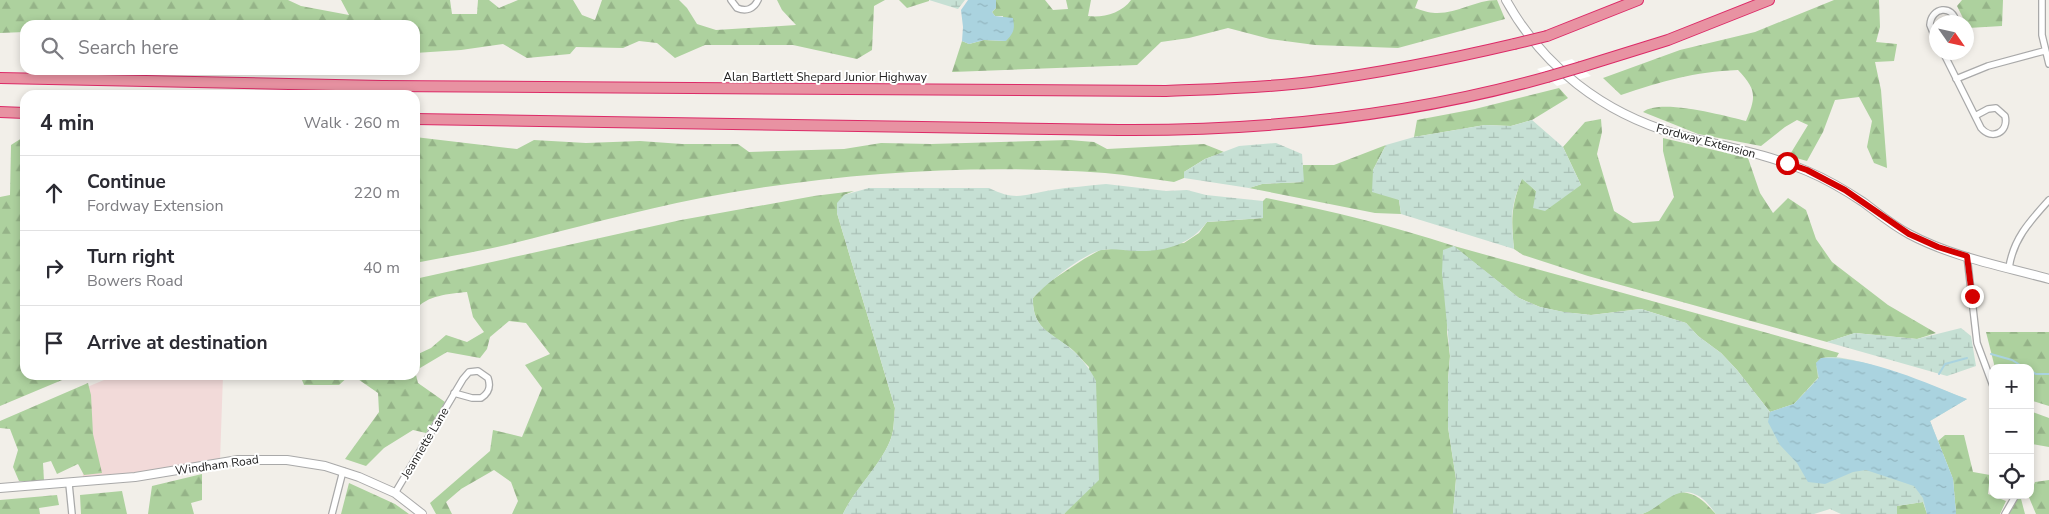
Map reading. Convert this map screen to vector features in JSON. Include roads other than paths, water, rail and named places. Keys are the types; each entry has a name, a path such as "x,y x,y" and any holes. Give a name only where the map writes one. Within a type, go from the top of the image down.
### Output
{"highway":[{"name":"Alan Bartlett Shepard Junior Highway","path":"0,78 382,86 1166,91 1238,88 1309,82 1380,72 1514,44 1547,36 1638,0"},
{"path":"420,119 1112,130 1208,129 1294,123 1368,114 1454,99 1546,77 1675,37 1769,0"},
{"path":"0,112 20,113"}],"street":[{"path":"732,0 737,8 746,10 754,6 758,0"},
{"name":"Fordway Extension","path":"1506,0 1530,36 1560,70 1587,92 1617,111 1656,128 1759,155 1807,170 1845,190 1909,234 1938,247 2049,279"},
{"path":"2042,0 2042,35 2044,51 2049,64"},
{"path":"1934,15 1941,10 1947,10 1953,15"},
{"path":"1956,79 1988,66 2044,51"},
{"path":"1947,60 1956,79 1975,116 1983,131 1990,134 2001,131 2006,124 2003,113 1996,108 1988,109 1975,116"},
{"path":"2009,268 2012,251 2018,237 2026,225 2049,200"},
{"path":"1967,256 1977,343 1989,375"},
{"name":"Jeannette Lane","path":"395,493 454,393 469,372 478,371 488,378 488,391 481,398 472,398 454,393"},
{"name":"Windham Road","path":"0,488 69,484 135,477 238,460 306,462 343,471 395,493 422,514"},
{"path":"332,514 343,471"},
{"path":"69,484 72,514"},
{"path":"2005,514 2014,499"}],"water":[{"path":"968,0 996,0 996,8 992,12 995,16 1013,18 1014,25 1011,36 1006,41 984,40 969,44 962,41 961,10"},
{"path":"1821,358 1858,361 1896,371 1967,399 1930,421 1953,479 1956,514 1927,514 1923,498 1914,486 1866,470 1853,472 1825,484 1808,482 1797,463 1780,445 1768,422 1770,412 1794,404 1819,378 1816,363"}],"waterway":[{"path":"1991,354 2012,360 2018,364"},
{"path":"1939,374 1945,364 1967,358"},
{"path":"2034,373 2049,374"}]}
